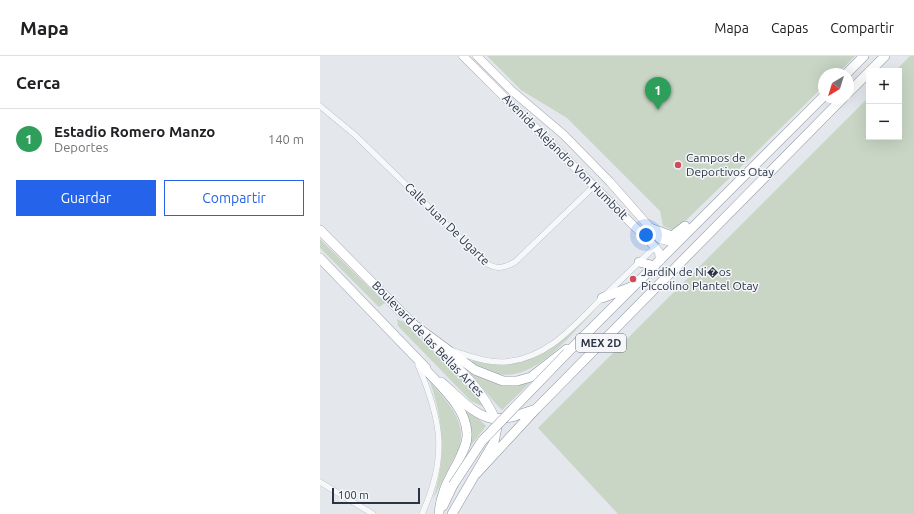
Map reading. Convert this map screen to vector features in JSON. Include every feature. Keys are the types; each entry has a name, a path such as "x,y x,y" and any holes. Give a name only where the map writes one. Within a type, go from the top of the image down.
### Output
{"main road":[{"name":"Avenida Alejandro Von Humbolt","path":"463,56 656,247 658,252 657,263"},
{"name":"Avenida Alejandro Von Humbolt","path":"477,56 511,90 564,135 610,182 660,239 666,242 681,239"},
{"path":"852,68 864,56"},
{"path":"874,68 885,56"},
{"path":"854,87 866,76"},
{"name":"MEX 2D","path":"439,514 453,485 482,441 567,353 818,102"},
{"name":"MEX 2D","path":"452,514 476,474 536,409 837,104"},
{"path":"650,228 666,236 677,234 780,132 793,126"},
{"name":"Boulevard de las Bellas Artes","path":"320,230 476,387 488,402 495,418"},
{"name":"Boulevard de las Bellas Artes","path":"320,258 417,360 474,410 483,416 495,418"},
{"path":"639,262 657,263"},
{"path":"602,298 636,285"},
{"path":"413,324 482,374 496,379 517,381 531,377 537,373 594,326"},
{"path":"417,360 454,402 467,432 465,446 443,489 439,514"},
{"path":"476,474 496,437 495,418 512,417 536,409"}],"street":[{"name":"Calle Juan De Ugarte","path":"320,106 355,135 486,263 493,267 499,268 515,262 594,186"},
{"path":"449,350 496,362 505,362 531,355 545,349 562,337 656,247"},
{"path":"417,360 428,388 434,409 439,429 440,446 437,475 422,514"},
{"path":"320,482 373,514"}],"green space":[{"name":"Campos de Deportivos Otay","path":"487,56 855,56 843,68 818,68 818,92 675,231 663,226 660,211 567,118 521,90"},
{"path":"910,56 914,56 914,514 618,514 538,428 866,100 866,140 902,140 902,68 898,68"},
{"path":"320,239 385,303 379,307 320,248"},
{"path":"595,310 555,351 540,363 525,371 508,375 490,372 471,363 474,359 493,363 510,363 526,359 555,344"},
{"path":"397,319 403,322 477,395 486,408 471,401 398,326"},
{"path":"470,373 496,383 540,373 502,410"},
{"path":"430,382 449,404 461,429 459,448 433,499 440,469 442,440 438,411"},
{"path":"462,407 474,414 486,426 463,456 468,442"}],"place":[{"name":"Estadio Romero Manzo","path":"658,110"},
{"name":"Campos de Deportivos Otay","path":"678,165"},
{"name":"JardiN de Ni�os Piccolino Plantel Otay","path":"633,279"}]}
